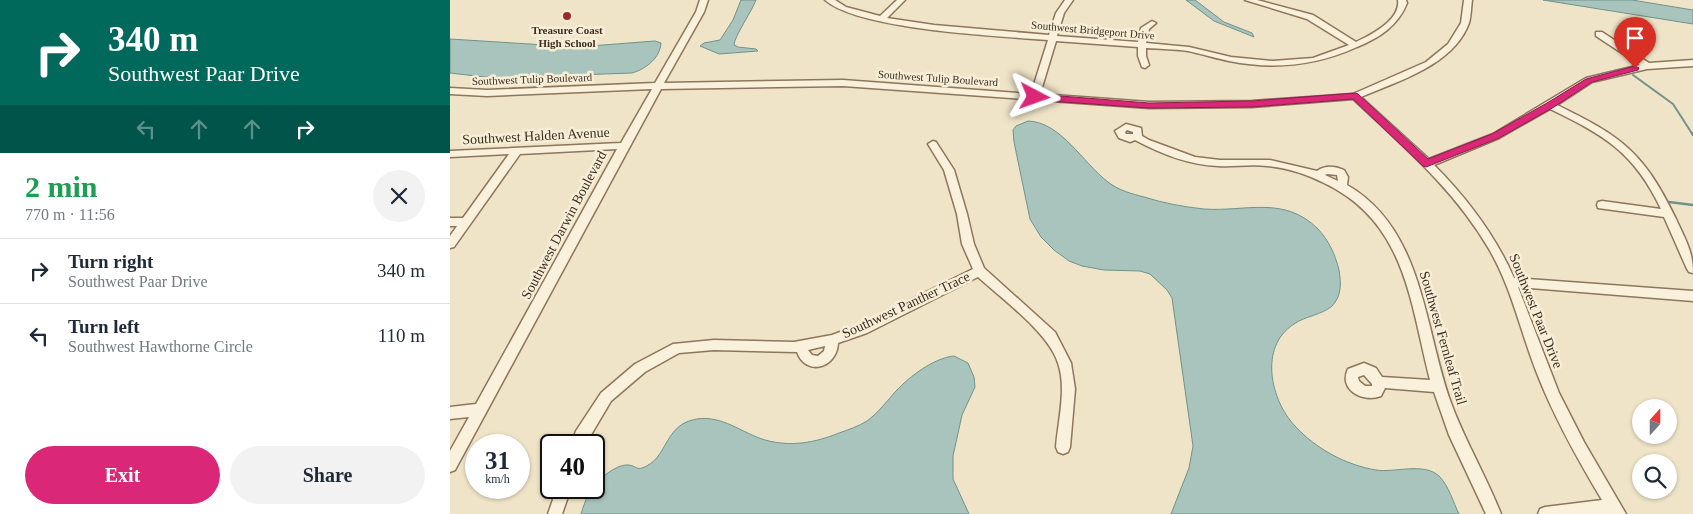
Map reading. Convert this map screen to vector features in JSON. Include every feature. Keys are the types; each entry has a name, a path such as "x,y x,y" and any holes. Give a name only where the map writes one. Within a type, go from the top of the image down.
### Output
{"street":[{"name":"Southwest Darwin Boulevard","path":"450,465 624,146 700,12 704,0"},
{"name":"Southwest Bridgeport Drive","path":"829,0 850,10 882,19 947,28 1189,49 1254,64 1321,59 1341,52 1376,34 1393,21 1401,8 1402,0"},
{"path":"882,19 901,0"},
{"path":"1035,97 1060,13 1070,0"},
{"path":"1249,0 1310,18 1355,45"},
{"name":"Southwest Tulip Boulevard","path":"450,91 487,93 658,86 843,83 1149,105 1252,104 1355,96 1429,64 1451,46 1465,23 1468,0"},
{"path":"1145,65 1141,59 1142,45 1145,28 1152,23"},
{"path":"1599,34 1647,66"},
{"path":"1426,164 1496,136 1589,80 1647,66 1693,62"},
{"name":"Southwest Paar Drive","path":"1355,96 1453,191 1481,227 1495,250 1510,282 1545,376 1571,434 1616,510"},
{"path":"1550,105 1594,128 1625,149 1642,167 1693,269"},
{"name":"Southwest Fernleaf Trail","path":"1136,137 1192,159 1216,163 1258,162 1276,164 1318,176 1342,187 1373,210 1387,226 1404,256 1412,279 1439,387 1470,466 1494,514"},
{"path":"933,144 949,170 962,214 968,244 979,271 1051,336 1065,363 1068,388 1062,447"},
{"name":"Southwest Halden Avenue","path":"450,154 624,146"},
{"path":"450,244 517,151"},
{"path":"1602,205 1666,213"},
{"path":"450,222 466,222"},
{"name":"Southwest Panther Trace","path":"582,434 606,397 640,368 677,348 714,345 776,348 801,346 832,340 871,325 979,271"},
{"path":"1510,282 1693,296"},
{"path":"801,346 805,357 809,360 820,361 829,356 832,350 832,340"},
{"path":"1379,382 1439,387"},
{"path":"450,413 481,410"},
{"path":"555,514 560,499"},
{"path":"1545,514 1616,510"}],"water":[{"path":"741,0 756,0 734,45 758,51 719,54 700,46 704,43 720,40 733,20"},
{"path":"1186,0 1195,0 1224,22 1252,33 1254,37 1214,21"},
{"path":"1543,0 1632,0 1693,10 1693,24"},
{"path":"450,39 577,47 655,41 661,43 655,58 642,69 632,73 493,78 450,73"},
{"path":"1028,121 1040,123 1051,128 1112,185 1135,195 1166,203 1204,209 1264,207 1278,209 1292,212 1318,229 1336,259 1340,275 1338,298 1328,309 1294,324 1283,334 1276,346 1272,360 1272,374 1280,403 1295,426 1303,434 1322,449 1343,460 1365,468 1383,471 1417,469 1433,472 1446,484 1459,514 1171,514 1189,468 1193,446 1172,298 1167,290 1150,274 1140,271 1104,270 1082,266 1069,261 1041,237 1030,219 1014,142 1013,130 1016,126"},
{"path":"954,356 968,363 974,377 975,387 962,415 953,456 953,479 969,514 581,514 587,499 605,499 605,476 623,465 640,468 651,464 672,434 686,422 706,418 715,420 732,425 756,437 775,442 802,443 821,439 861,425 879,411 902,385 915,374 946,357"}],"waterway":[{"path":"1633,75 1673,104 1693,135 1692,133"},
{"path":"1669,202 1693,205"}],"place":[{"name":"Treasure Coast High School","path":"567,16"}],"route":[{"path":"1035,97 1149,105 1252,104 1355,96 1426,164 1496,136 1589,80 1635,68"}]}
